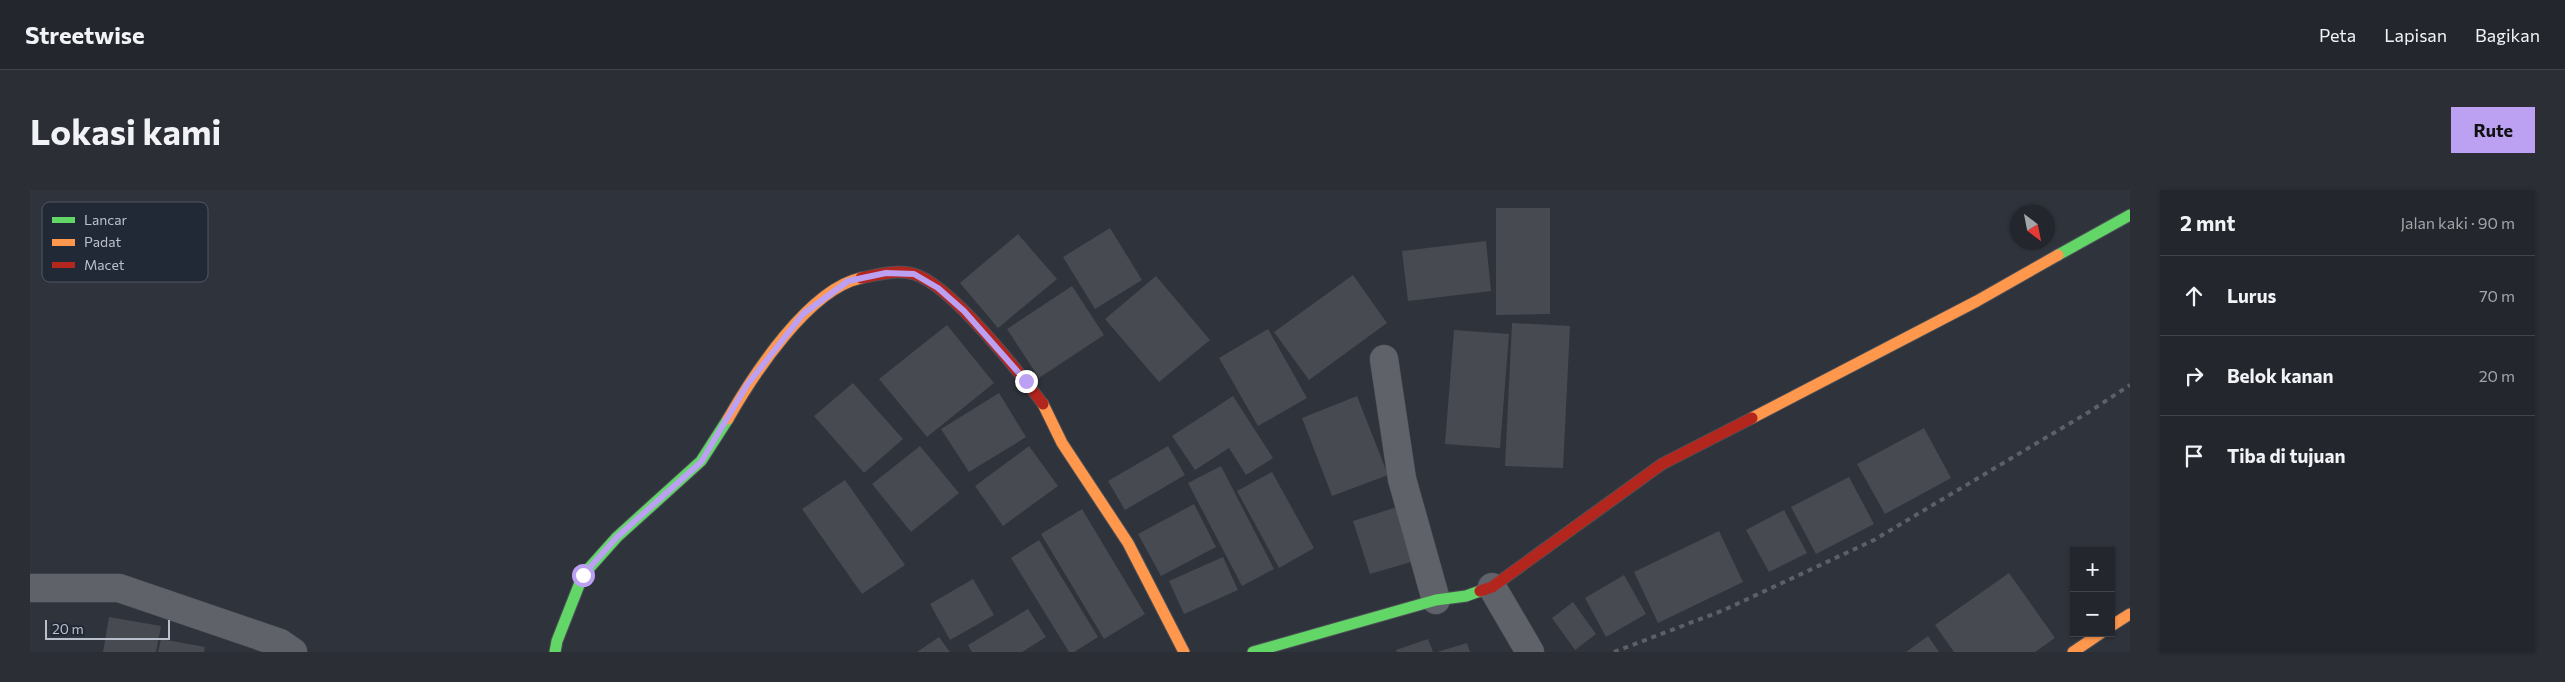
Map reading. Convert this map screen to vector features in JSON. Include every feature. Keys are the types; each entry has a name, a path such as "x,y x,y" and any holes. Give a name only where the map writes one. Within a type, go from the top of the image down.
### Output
{"main road":[{"path":"1253,652 1436,600 1466,596 1492,587 1662,464 1977,301 2130,215"},
{"path":"555,652 557,641 583,575 617,537 701,462 747,385 803,314 848,281 886,273 914,274 938,288 964,311 1026,381 1047,410 1051,424 1062,443 1128,543 1184,652"},
{"path":"2115,623 2130,614"},
{"path":"2074,652 2095,637"}],"street":[{"path":"1384,359 1402,478 1436,600"},
{"path":"1492,587 1530,652"},
{"path":"30,588 119,588 280,643 294,652"}],"building":[{"path":"1496,208 1550,208 1550,314 1496,315"},
{"path":"1110,228 1142,280 1095,309 1063,257"},
{"path":"1018,234 1057,279 998,328 960,283"},
{"path":"1486,241 1491,291 1408,301 1402,251"},
{"path":"1353,275 1387,323 1309,380 1274,332"},
{"path":"1156,276 1210,340 1159,382 1105,319"},
{"path":"1072,286 1104,335 1039,378 1007,329"},
{"path":"1512,323 1570,326 1563,468 1505,466"},
{"path":"947,325 994,383 927,437 879,379"},
{"path":"1268,329 1307,398 1258,426 1219,358"},
{"path":"1454,330 1509,334 1500,448 1445,444"},
{"path":"853,383 903,439 864,473 814,416"},
{"path":"999,393 1026,437 969,472 941,429"},
{"path":"1233,396 1273,458 1246,475 1229,448 1195,470 1172,436"},
{"path":"1357,396 1388,475 1332,496 1302,418"},
{"path":"1924,428 1951,478 1885,514 1857,464"},
{"path":"920,446 959,493 911,532 872,484"},
{"path":"1029,446 1058,486 1003,526 975,486"},
{"path":"1168,446 1185,475 1125,510 1108,481"},
{"path":"1221,466 1274,569 1242,586 1188,483"},
{"path":"1272,472 1314,548 1279,568 1237,491"},
{"path":"1849,477 1874,524 1816,554 1791,507"},
{"path":"845,480 905,565 862,594 802,509"},
{"path":"1194,504 1216,547 1161,576 1138,534"},
{"path":"1397,507 1414,561 1370,574 1353,521"},
{"path":"1082,509 1145,614 1104,639 1041,534"},
{"path":"1784,510 1807,553 1769,572 1746,530"},
{"path":"1719,531 1743,582 1658,623 1634,572"},
{"path":"1039,540 1098,637 1074,652 1069,652 1011,558"},
{"path":"1223,557 1238,590 1184,614 1169,581"},
{"path":"2009,573 2055,638 2035,652 1954,652 1935,625"},
{"path":"1624,575 1646,614 1606,637 1585,598"},
{"path":"973,579 994,615 950,640 930,604"},
{"path":"1573,602 1596,634 1575,650 1552,618"},
{"path":"1028,609 1046,637 1022,652 972,652 968,645"},
{"path":"109,617 161,626 156,652 103,652"},
{"path":"1928,636 1939,652 1906,652"},
{"path":"939,637 950,652 917,652"},
{"path":"161,639 205,647 204,652 158,652"},
{"path":"1428,639 1433,652 1397,652 1396,650"},
{"path":"1467,643 1470,652 1437,652"}],"railway":[{"path":"1614,652 1724,610 1874,540 2089,412 2130,385"}],"traffic: fast":[{"path":"2058,255 2130,215"},
{"path":"555,652 557,641 583,575 617,537 701,461 728,419"},
{"path":"1253,652 1436,600 1466,596 1480,591"}],"traffic: slow":[{"path":"1752,418 1977,301 2058,255"},
{"path":"728,419 752,380 784,336 822,298 841,285 861,278"},
{"path":"1043,404 1062,443 1128,543 1184,652"},
{"path":"2115,623 2130,614"},
{"path":"2073,652 2095,637"}],"traffic: jam":[{"path":"861,278 901,272 914,274 929,281 965,311 1002,352 1043,404"},
{"path":"1480,591 1492,587 1662,464 1752,418"}],"route":[{"path":"583,575 617,537 701,462 747,385 803,314 848,281 886,273 914,274 938,288 964,311 1026,381"}]}
